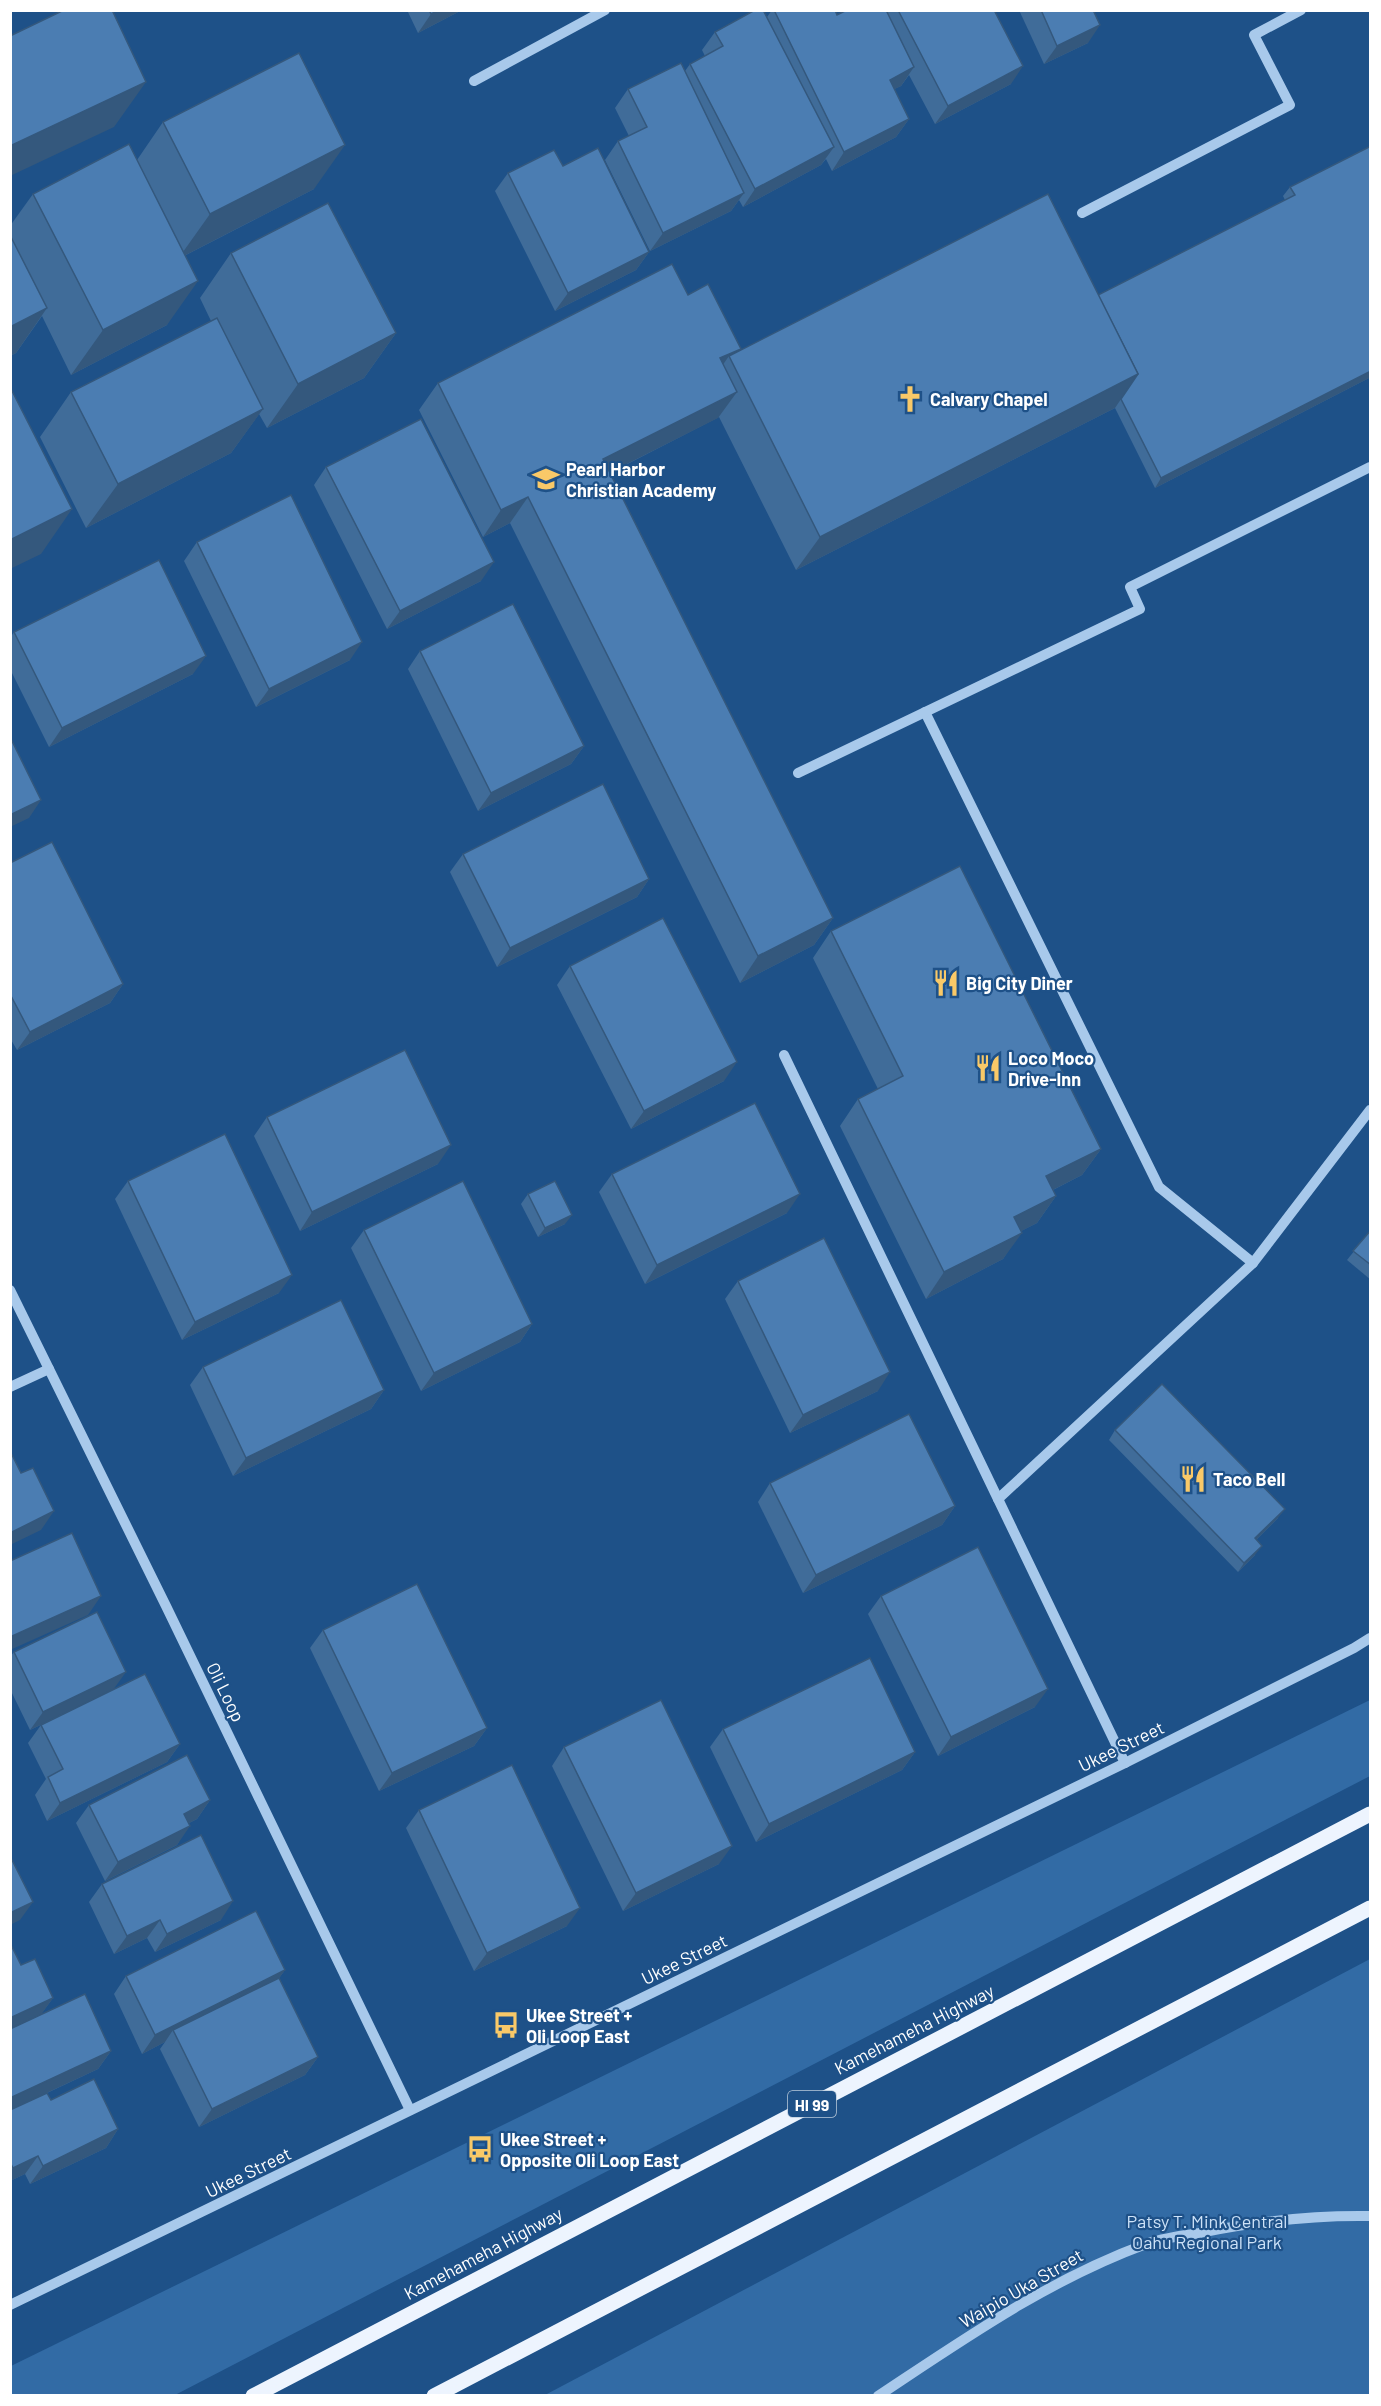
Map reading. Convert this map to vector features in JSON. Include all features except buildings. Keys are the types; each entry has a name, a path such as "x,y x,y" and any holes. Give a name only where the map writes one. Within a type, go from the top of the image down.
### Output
{"main road":[{"name":"Kamehameha Highway","path":"253,2396 1371,1814"},
{"path":"434,2396 1371,1908"}],"street":[{"path":"474,81 604,10"},
{"path":"1082,213 1290,105 1254,35 1301,10"},
{"path":"798,773 1140,609 1130,587 1371,467"},
{"path":"925,712 1159,1187 1253,1263"},
{"path":"784,1055 1125,1763"},
{"path":"998,1498 1253,1263 1371,1110"},
{"name":"Oli Loop","path":"10,1290 410,2110"},
{"path":"10,1388 50,1369"},
{"name":"Ukee Street","path":"10,2305 1125,1763 1371,1638"},
{"name":"Waipio Uka Street","path":"878,2396 1015,2306 1072,2274 1148,2243 1255,2223 1323,2215 1371,2216"}],"green space":[{"path":"1370,1700 1370,1776 175,2395 11,2395 11,2366"},
{"name":"Patsy T. Mink Central Oahu Regional Park","path":"1370,1959 1370,2395 545,2395"}],"place":[{"name":"Calvary Chapel","path":"910,399"},
{"name":"Pearl Harbor Christian Academy","path":"546,479"},
{"name":"Big City Diner","path":"946,983"},
{"name":"Loco Moco Drive-Inn","path":"988,1068"},
{"name":"Taco Bell","path":"1193,1479"},
{"name":"Ukee Street + Oli Loop East","path":"506,2025"},
{"name":"Ukee Street + Opposite Oli Loop East","path":"480,2149"}]}
